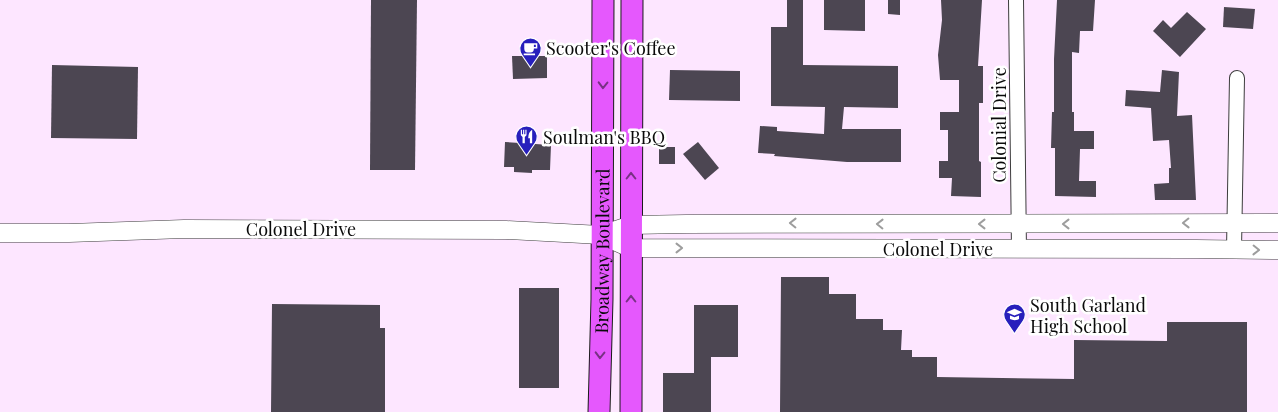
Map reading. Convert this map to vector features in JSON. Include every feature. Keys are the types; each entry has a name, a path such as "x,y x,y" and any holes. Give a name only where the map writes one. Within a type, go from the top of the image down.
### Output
{"main road":[{"name":"Broadway Boulevard","path":"599,412 602,299 603,0"},
{"name":"Broadway Boulevard","path":"631,412 632,0"},
{"path":"602,36 632,37"}],"street":[{"name":"Colonial Drive","path":"1016,0 1018,250"},
{"path":"1234,249 1237,78"},
{"name":"Colonel Drive","path":"601,235 631,225 762,223 1278,223"},
{"name":"Colonel Drive","path":"0,233 184,229 506,230 601,235 630,248 1278,250"}],"building":[{"path":"371,0 417,0 415,170 370,170"},
{"path":"787,0 803,0 803,65 898,66 898,108 844,107 842,129 901,129 901,162 847,162 758,153 760,126 777,127 777,131 824,134 825,107 771,106 771,27 787,27"},
{"path":"824,0 865,0 865,31 824,30"},
{"path":"888,0 900,0 900,15 888,14"},
{"path":"941,0 982,0 978,66 983,66 983,103 979,103 981,197 951,196 952,178 939,178 939,161 948,161 948,130 940,130 940,112 959,112 959,80 940,80 938,55 942,20"},
{"path":"1057,0 1095,0 1093,31 1080,31 1079,53 1072,52 1072,112 1074,112 1074,131 1094,131 1094,149 1080,149 1079,181 1096,181 1096,197 1055,196 1055,148 1051,148 1052,112 1054,112"},
{"path":"1224,7 1255,9 1253,29 1223,27"},
{"path":"1187,12 1206,29 1180,57 1153,31 1163,20 1171,28"},
{"name":"Scooter's Coffee","path":"512,56 547,56 547,78 513,79"},
{"path":"52,65 138,67 137,139 51,138"},
{"path":"670,70 740,71 740,101 669,100"},
{"path":"1162,70 1179,72 1177,116 1192,115 1196,200 1155,200 1154,184 1169,183 1169,168 1171,168 1169,140 1153,141 1151,108 1125,106 1126,90 1160,92"},
{"name":"Soulman's BBQ","path":"505,142 551,145 550,170 532,170 532,173 514,172 514,167 504,167"},
{"path":"698,142 719,168 705,180 683,154"},
{"path":"659,147 675,147 675,164 659,164"},
{"name":"South Garland High School","path":"781,277 829,277 829,294 856,294 856,319 883,319 883,330 902,330 901,350 912,350 912,357 937,357 937,377 1074,379 1074,340 1167,341 1167,322 1247,322 1247,412 780,412"},
{"path":"519,288 559,288 559,388 519,388"},
{"path":"272,304 380,305 380,328 385,328 385,412 271,412"},
{"path":"694,305 738,305 738,357 711,357 711,412 663,412 663,373 694,373"}],"place":[{"name":"Scooter's Coffee","path":"530,67"},
{"name":"Soulman's BBQ","path":"527,156"},
{"name":"South Garland High School","path":"1014,334"}]}
